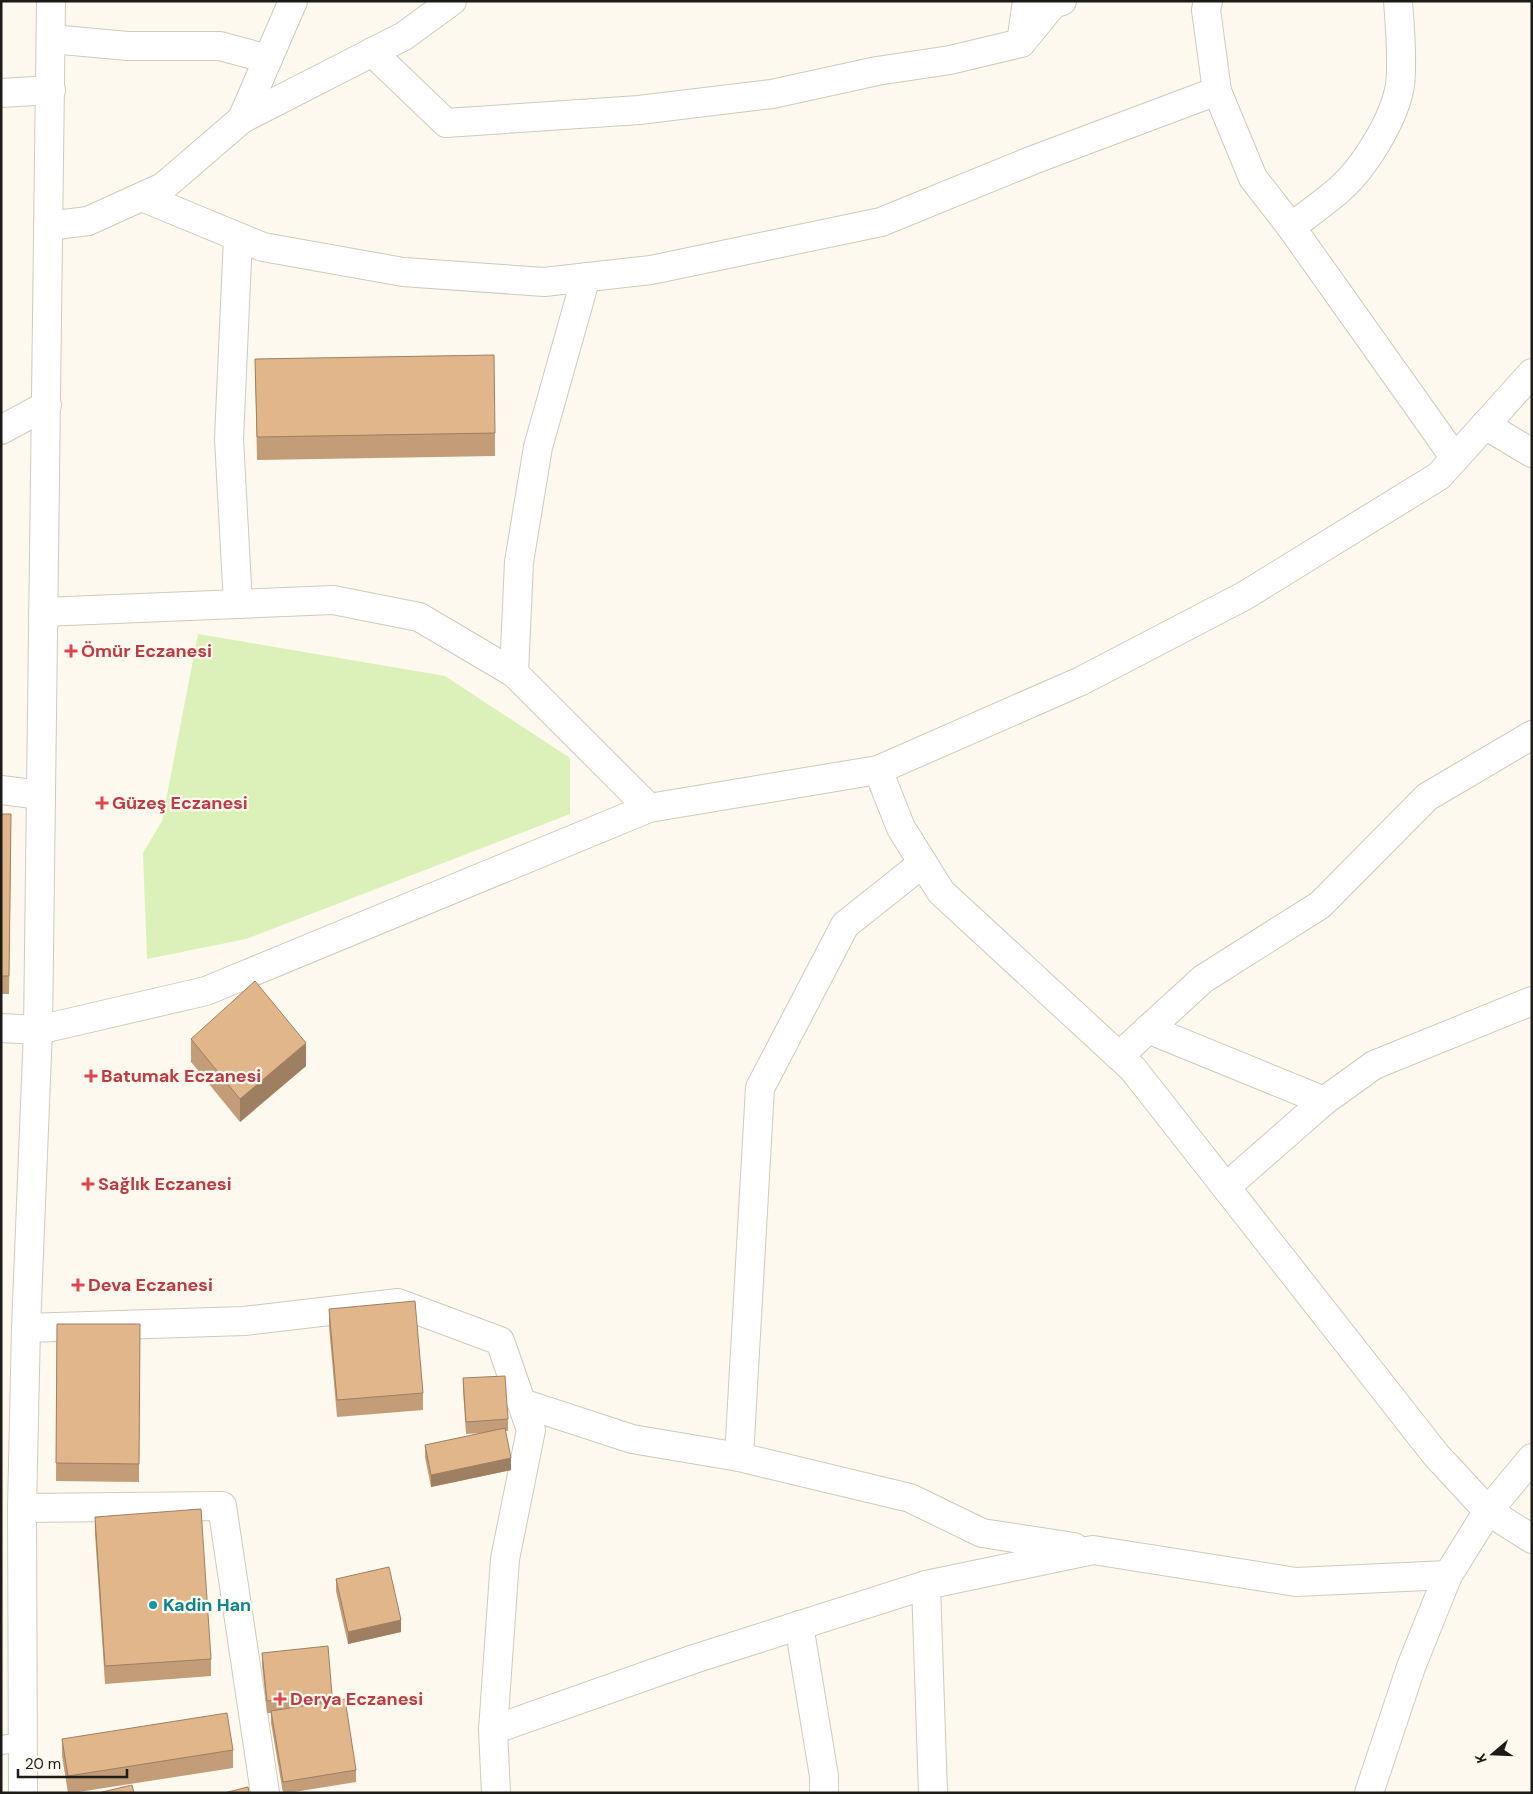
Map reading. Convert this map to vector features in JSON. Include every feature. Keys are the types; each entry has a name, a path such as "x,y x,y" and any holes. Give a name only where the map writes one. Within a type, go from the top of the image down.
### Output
{"street":[{"path":"23,1793 12,1744 38,1030 51,1"},
{"path":"242,119 293,1"},
{"path":"48,226 88,221 163,187 242,119 404,36 452,1"},
{"path":"1021,43 1027,1"},
{"path":"372,52 446,123 639,110 772,94 877,71 950,60 1021,43 1054,4 1062,1"},
{"path":"1208,1 1206,10 1217,91 1253,178 1291,227 1455,458"},
{"path":"1291,227 1341,188 1368,156 1389,120 1400,86 1398,1"},
{"path":"51,39 128,46 220,46 268,59"},
{"path":"1,93 50,90"},
{"path":"142,197 264,247 403,272 544,282 651,270 881,222 1033,160 1217,91"},
{"path":"238,237 229,439 238,604"},
{"path":"514,673 519,562 538,447 586,277"},
{"path":"1,1028 38,1030 206,991 649,808 878,770 1081,681 1244,596 1439,476 1532,373"},
{"path":"1,430 46,405"},
{"path":"1485,425 1532,453"},
{"path":"44,612 333,600 419,617 514,673 649,808"},
{"path":"1119,1056 1203,980 1320,905 1427,797 1532,735"},
{"path":"878,770 901,828 941,892 1133,1069 1436,1455 1488,1511 1532,1539"},
{"path":"1,790 41,795"},
{"path":"738,1457 760,1088 845,925 923,863"},
{"path":"1226,1186 1324,1101 1374,1066 1532,1001"},
{"path":"1148,1029 1324,1101"},
{"path":"26,1328 244,1321 398,1303 500,1341 531,1430 505,1559 493,1730 496,1793"},
{"path":"522,1403 632,1439 738,1457 910,1498 982,1533 1296,1582 1448,1575"},
{"path":"1369,1793 1412,1667 1448,1575 1488,1511 1532,1458"},
{"path":"22,1508 222,1506 265,1793"},
{"path":"493,1730 685,1662 926,1585 1093,1550"},
{"path":"926,1585 933,1793"},
{"path":"799,1625 824,1776 824,1793"}],"green space":[{"path":"198,634 445,676 570,758 570,814 246,939 147,959 143,853 162,821"}],"building":[{"path":"494,355 495,433 257,437 255,359"},
{"path":"1,814 11,814 9,976 1,976"},
{"path":"255,981 306,1043 240,1099 191,1039"},
{"path":"415,1301 423,1393 337,1400 329,1309"},
{"path":"57,1324 140,1324 139,1464 56,1463"},
{"path":"505,1376 508,1419 466,1422 463,1378"},
{"path":"505,1428 511,1458 431,1475 425,1445"},
{"name":"Kadin Han","path":"201,1509 211,1659 105,1666 95,1517"},
{"path":"389,1567 401,1620 348,1632 336,1579"},
{"path":"328,1646 332,1695 267,1701 262,1653"},
{"path":"345,1699 356,1770 283,1782 271,1711"},
{"path":"227,1713 233,1750 68,1776 62,1739"},
{"path":"132,1785 134,1793 98,1793"},
{"path":"248,1787 249,1793 224,1793"}],"place":[{"name":"Ömür Eczanesi","path":"71,651"},
{"name":"Güzeş Eczanesi","path":"102,803"},
{"name":"Batumak Eczanesi","path":"91,1076"},
{"name":"Sağlık Eczanesi","path":"88,1184"},
{"name":"Deva Eczanesi","path":"78,1285"},
{"name":"Kadin Han","path":"153,1605"},
{"name":"Derya Eczanesi","path":"280,1699"}]}
